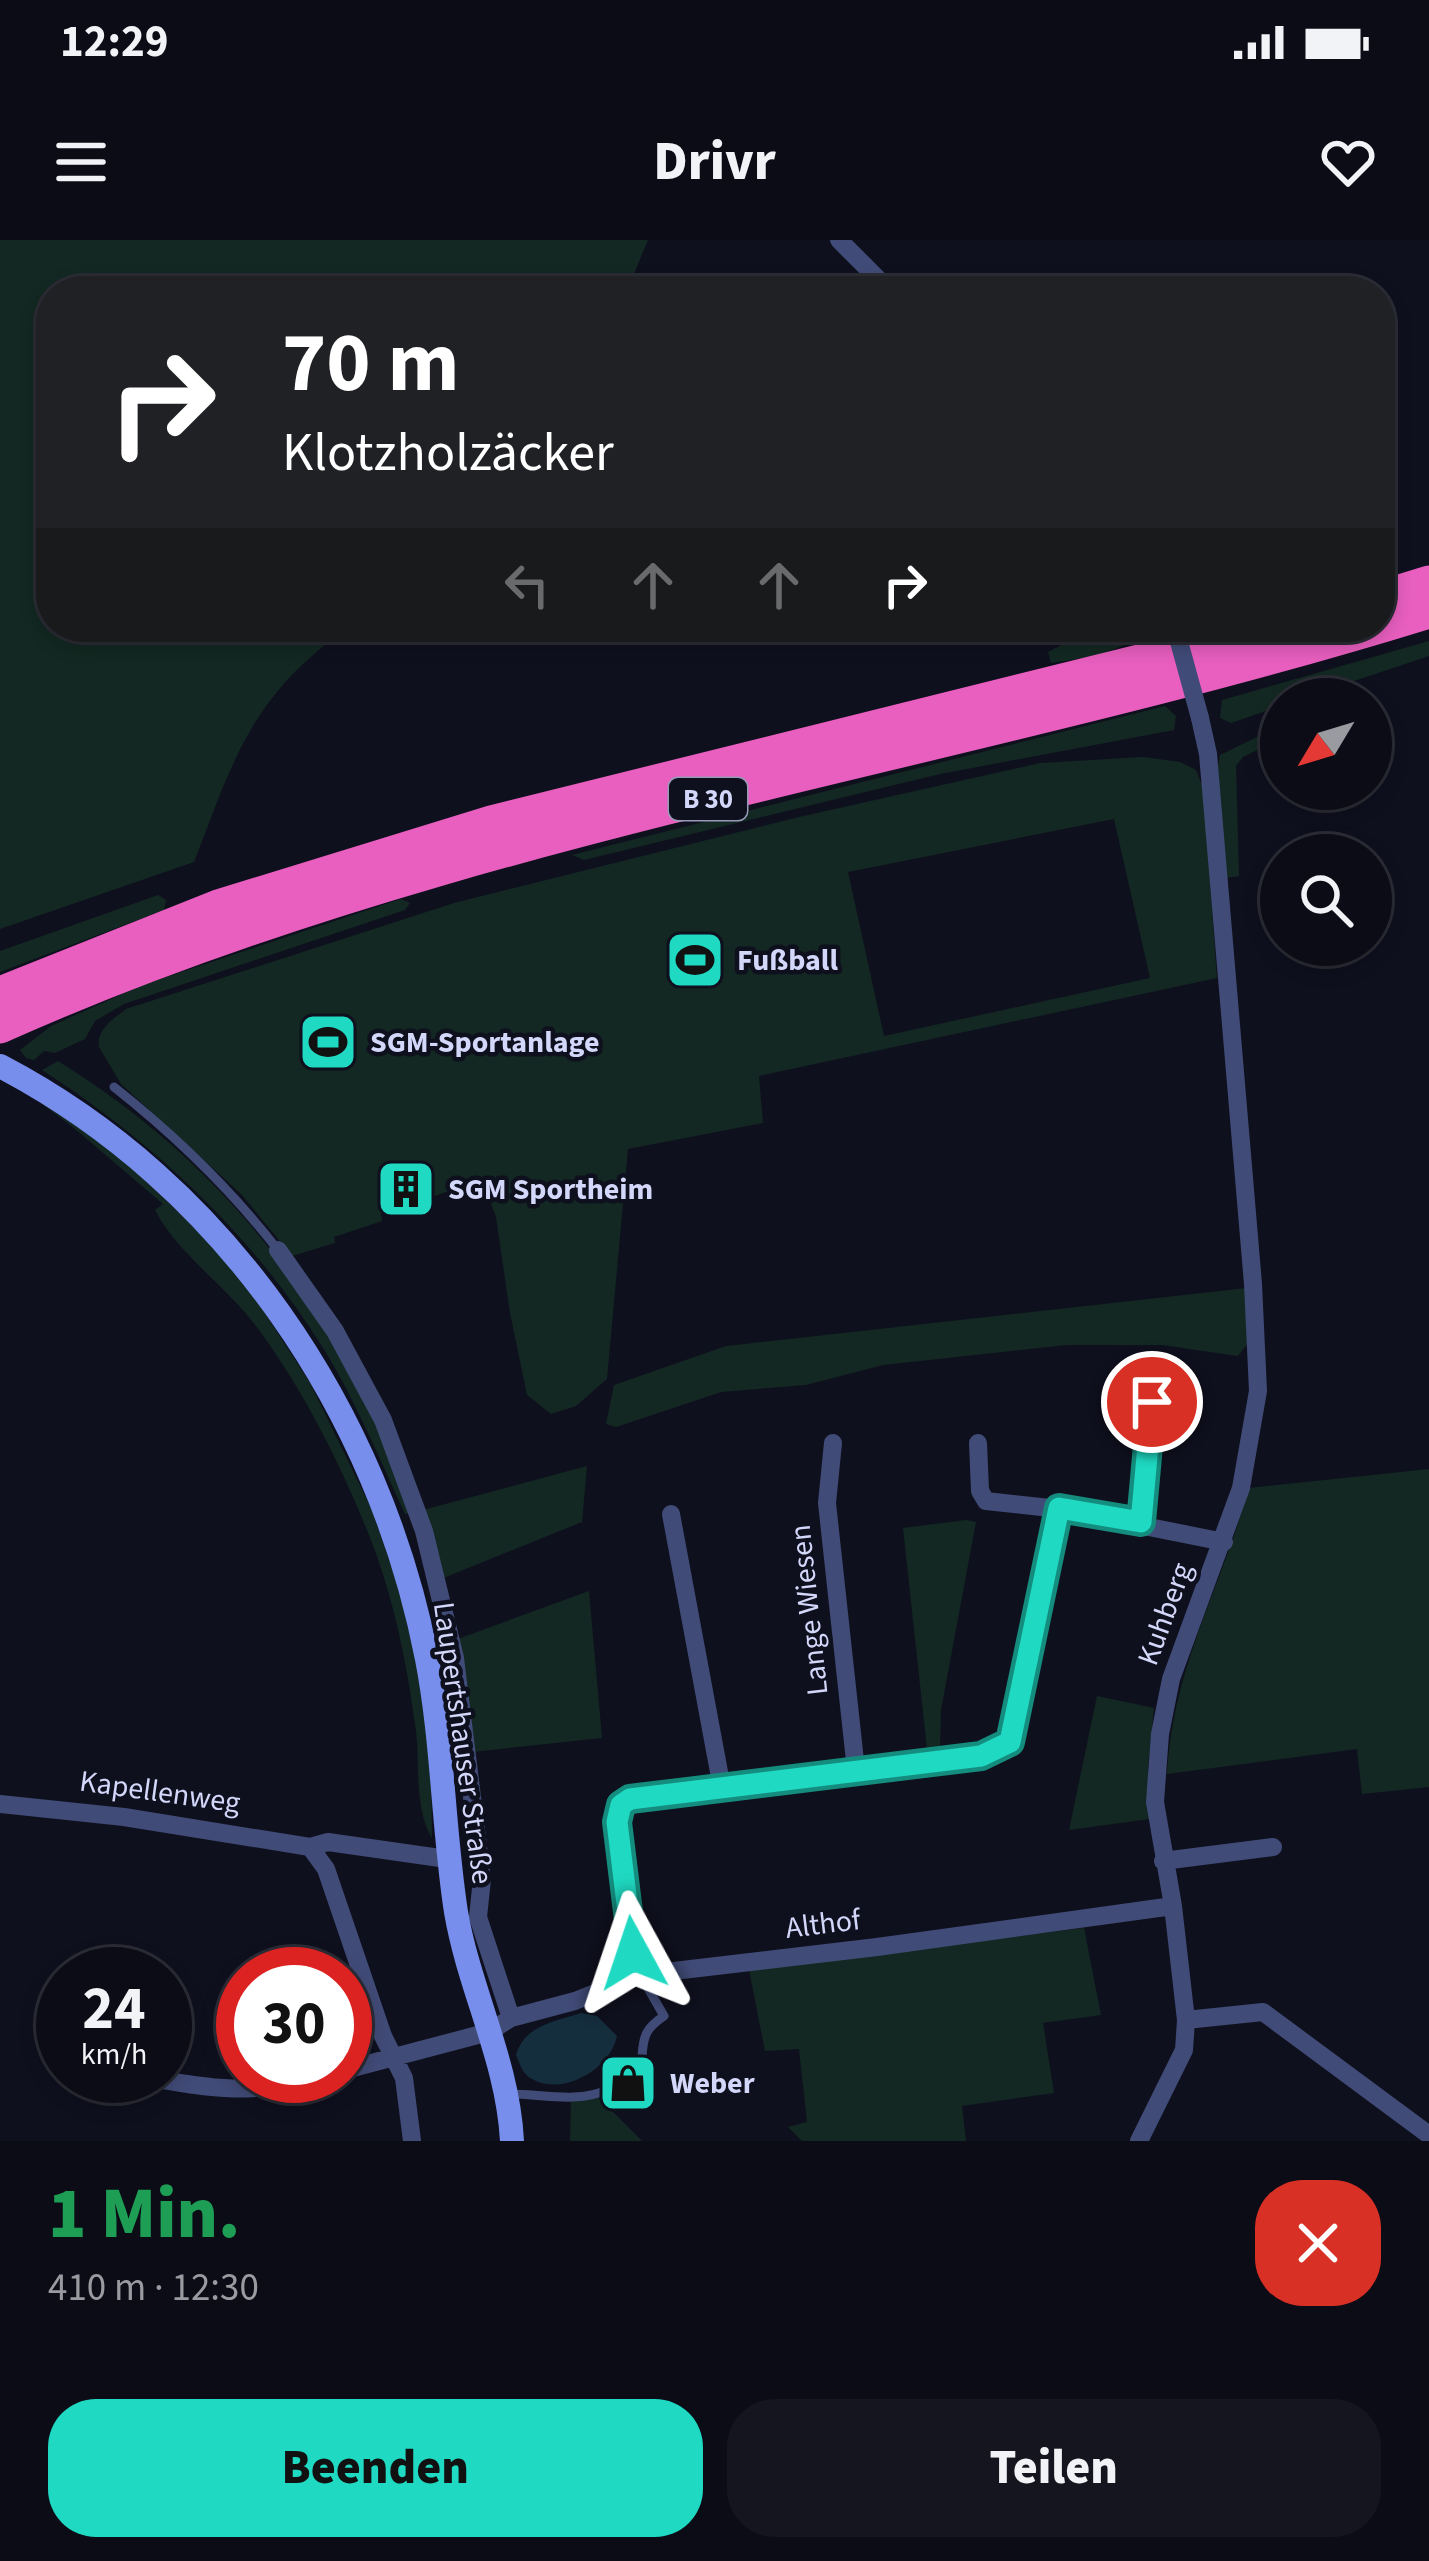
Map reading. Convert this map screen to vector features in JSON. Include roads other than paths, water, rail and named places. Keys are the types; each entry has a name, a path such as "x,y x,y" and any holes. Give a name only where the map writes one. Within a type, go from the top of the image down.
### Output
{"highway":[{"path":"1395,592 1429,582"},
{"name":"B 30","path":"1395,621 1429,612"},
{"name":"B 30","path":"0,993 218,906 491,822 1216,642"},
{"name":"B 30","path":"0,1027 229,934 497,851 1139,692 1320,642"}],"main road":[{"name":"Laupertshauser Straße","path":"4,1068 99,1128 197,1213 291,1327 381,1495 411,1589 427,1660 458,1924 507,2094 512,2141"}],"street":[{"path":"839,240 875,276"},
{"name":"Kuhberg","path":"1139,2141 1184,2050 1186,2020 1155,1802 1167,1697 1241,1488 1258,1391 1208,754 1178,642"},
{"path":"278,1250 335,1331 383,1420 424,1531 454,1658 482,1879 478,1917 512,2018"},
{"path":"1141,1522 1152,1402"},
{"name":"Lange Wiesen","path":"833,1443 827,1503 856,1770"},
{"path":"978,1443 980,1491 986,1501 1141,1522 1224,1542"},
{"path":"640,1975 633,1953 617,1822 621,1805 630,1799 981,1756 1010,1742 1059,1508"},
{"path":"671,1514 722,1788"},
{"name":"Kapellenweg","path":"0,1804 146,1820 310,1847 328,1842 448,1858"},
{"path":"310,1847 326,1869 393,2059 404,2078 412,2141"},
{"path":"1163,1861 1273,1847"},
{"name":"Althof","path":"372,2064 489,2032 512,2018 575,2001 640,1975 877,1948 1173,1906"},
{"path":"1186,2020 1263,2012 1429,2135"}],"lane":[{"path":"113,1087 179,1139 237,1197 278,1250"},
{"path":"507,2094 567,2096 605,2091 629,2071 642,2057 649,2026 664,2016 640,1975"}],"water":[{"path":"581,2013 597,2016 617,2036 606,2059 571,2082 545,2084 529,2077 516,2055 526,2037 542,2026"}],"place":[{"name":"Fußball","path":"695,960"},
{"name":"SGM-Sportanlage","path":"328,1042"},
{"name":"SGM Sportheim","path":"406,1189"},
{"name":"Weber","path":"628,2083"}]}
